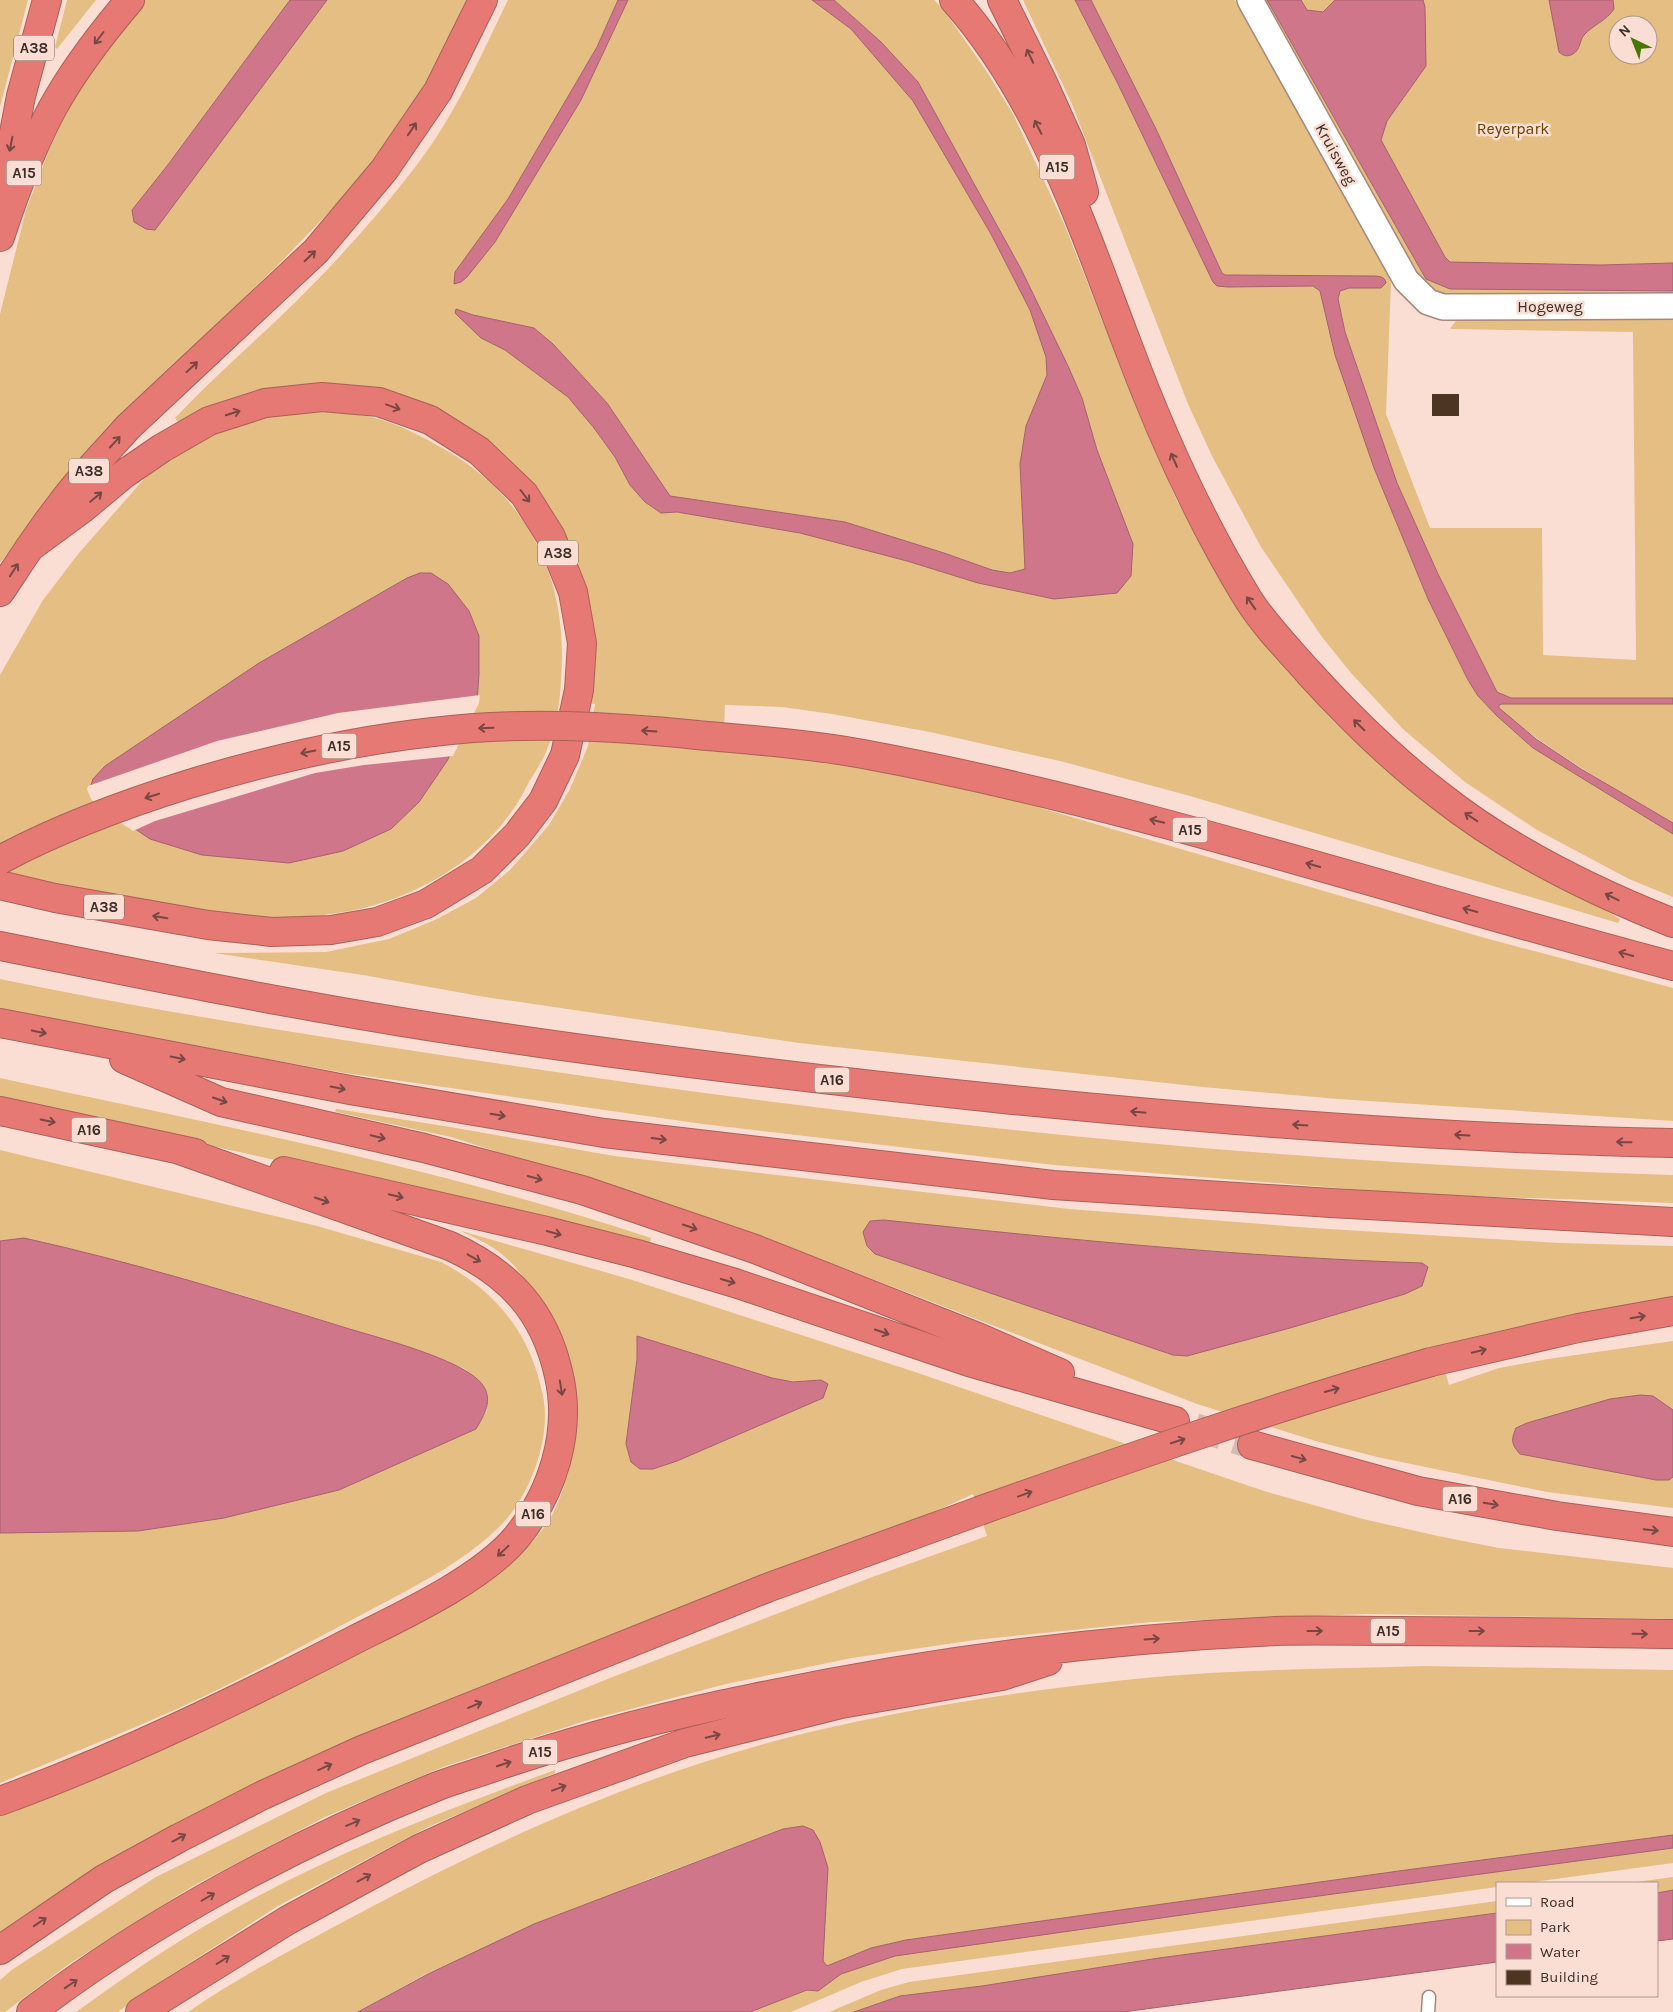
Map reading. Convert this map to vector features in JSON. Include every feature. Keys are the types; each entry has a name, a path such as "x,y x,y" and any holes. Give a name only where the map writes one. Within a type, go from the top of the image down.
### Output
{"highway":[{"name":"A38","path":"0,204 21,96 47,0"},
{"name":"A15","path":"0,237 12,198 52,110 99,37 130,0"},
{"name":"A38","path":"0,592 62,502 128,427 316,251 384,170 438,91 483,0"},
{"name":"A15","path":"954,0 977,26 1020,91 1053,155 1167,445 1194,503 1249,601 1284,645 1336,703 1394,758 1441,797 1489,830 1553,869 1633,907 1673,923"},
{"path":"1002,0 1035,66 1071,146 1129,350"},
{"name":"A38","path":"0,885 55,898 199,924 272,932 332,930 376,922 426,904 474,875 482,870 517,835 543,801 565,756 580,690 582,643 573,592 551,536 524,494 479,451 430,420 378,402 322,397 265,403 209,420 162,448 124,474 82,509 29,548"},
{"name":"A15","path":"0,860 78,824 143,799 296,755 366,741 434,731 522,727 605,728 781,743 860,754 1003,784 1211,835 1574,940 1673,966"},
{"name":"A16","path":"0,946 196,986 432,1027 675,1062 902,1089 1158,1114 1385,1132 1673,1143"},
{"name":"A16","path":"0,1024 350,1090 604,1133 1053,1185 1673,1222"},
{"name":"A16","path":"79,1040 221,1102 424,1148 582,1190 755,1249 980,1338 1149,1412"},
{"name":"A16","path":"0,1111 328,1181 519,1224 636,1254 735,1283 969,1362 1175,1421"},
{"name":"A16","path":"0,1801 100,1762 266,1686 389,1622 466,1579 489,1563 515,1538 538,1506 555,1466 559,1448 563,1408 562,1390 554,1354 531,1309 511,1284 473,1256 450,1246 177,1150"},
{"path":"0,1950 104,1879 187,1833 290,1782 372,1747 767,1588 1133,1456 1314,1396 1431,1362 1578,1328 1673,1311"},
{"name":"A16","path":"1252,1445 1418,1491 1557,1516 1673,1532"},
{"name":"A15","path":"31,2012 132,1942 232,1883 336,1830 440,1785 568,1743 691,1711 845,1679 991,1656 1104,1642 1279,1631 1503,1631 1673,1634"},
{"name":"A15","path":"140,2012 288,1920 419,1849 527,1800 685,1743 841,1704 1002,1676 1104,1642"}],"street":[{"name":"Kruisweg","path":"1250,0 1406,280 1428,302"},
{"name":"Hogeweg","path":"1428,302 1444,307 1673,306"}],"lane":[{"path":"1428,2012 1429,1997"}],"green space":[{"path":"0,0 28,0 0,107"},
{"path":"67,0 96,0 57,49 55,47"},
{"path":"145,0 290,0 167,166 132,210 154,230 327,0 470,0 418,102 381,151 332,209 283,260 177,362 103,440 45,505 0,563 0,314 26,210 50,148 79,86 114,35"},
{"path":"508,0 618,0 597,47 508,199 456,272 455,284 467,277 495,242 581,100 628,0 812,0 851,29 913,101 991,234 1030,310 1046,357 1047,375 1035,403 1020,464 1026,569 1010,573 992,570 845,522 670,496 607,403 553,344 534,328 457,310 481,338 505,350 568,397 615,457 630,485 661,513 677,512 800,533 907,561 978,583 1054,599 1117,593 1097,450 1082,398 1068,366 1021,269 918,82 881,42 834,0 934,0 943,9 987,72 1014,116 1065,226 1127,383 1177,501 1202,546 1266,646 1334,722 1397,779 1459,824 1620,919 1618,923 1190,796 1060,761 930,732 782,707 725,705 723,750 825,759 972,788 1485,938 1673,988 1673,1121 1338,1099 1203,1087 799,1043 485,997 363,975 214,953 326,952 389,939 435,920 476,898 510,870 549,825 570,789 588,746 595,704 588,703 588,614 571,548 544,507 381,393 179,423 175,418 315,282 368,225 400,186 430,147 455,107"},
{"path":"1023,0 1075,0 1118,84 1213,282 1217,286 1313,286 1320,291 1405,544 1435,614 1468,680 1497,716 1533,748 1673,834 1673,897 1629,879 1537,830 1465,782 1403,729 1351,673 1322,637 1261,547 1212,456 1188,404 1072,104"},
{"path":"1091,0 1235,0 1370,237 1391,282 1386,414 1430,528 1542,528 1543,655 1636,660 1633,332 1450,329 1458,318 1673,317 1673,698 1511,698 1497,692 1438,574 1397,483 1345,332 1338,299 1340,291 1349,288 1381,288 1386,281 1372,276 1225,275 1222,273 1156,129"},
{"path":"1259,0 1267,0 1426,279 1450,289 1673,291 1673,299 1454,298 1437,292 1421,281"},
{"name":"Reyerpark","path":"1286,0 1673,0 1673,263 1601,265 1456,263 1441,259"},
{"path":"280,411 326,412 371,417 409,430 427,439 474,469 500,492 521,518 538,546 550,577 558,609 562,643 560,698 557,716 543,760 512,811 497,830 461,863 441,876 397,898 350,911 306,917 262,918 218,915 130,901 0,873 0,675 43,600 79,553 151,471 189,443 239,419","holes":["407,578 479,636 477,702 419,802 391,829 343,851 105,766 259,663"]},
{"path":"1673,704 1673,823 1541,741 1500,710 1499,705"},
{"path":"0,979 200,1017 535,1069 818,1108 1102,1139 1245,1151 1387,1162 1673,1175 1673,1203 1412,1194 1054,1165 703,1124 345,1073 0,1010"},
{"path":"0,1078 328,1149 409,1169 571,1213 651,1238 650,1243 0,1099"},
{"path":"335,1110 456,1128 614,1156 1069,1209 1312,1228 1559,1243 1673,1246 1673,1305 1439,1349 1449,1385 1499,1368 1673,1341 1673,1410 1653,1396 1640,1395 1527,1423 1520,1454 1656,1480 1669,1480 1673,1477 1673,1508 1547,1492 1377,1457 1319,1442 1197,1404 810,1255 687,1212 451,1137 336,1112","holes":["884,1220 1220,1252 1422,1263 1428,1267 1405,1294 1187,1356 1173,1355 875,1254 870,1221"]},
{"path":"0,1150 317,1226 441,1262 489,1295 513,1324 523,1340 538,1376 544,1399 545,1417 544,1434 540,1450 529,1483 521,1499 502,1524 453,1564 256,1671 175,1710 0,1783 0,1533 138,1531 224,1518 339,1490 476,1429 487,1410 487,1397 482,1384 465,1369 414,1349 238,1294 66,1248 0,1241"},
{"path":"461,1231 629,1279 912,1371 1264,1491 1363,1519 1499,1548 1673,1568 1673,1619 1368,1614 1151,1622 975,1640 852,1658 726,1684 585,1721 443,1767 325,1817 193,1886 69,1964 5,2012 0,2012 0,1980 13,1969 156,1877 326,1793 615,1676 875,1576 987,1536 973,1494 855,1548 519,1680 0,1939 0,1816 47,1798 186,1738 321,1672 442,1609 467,1595 513,1561 533,1541 550,1519 560,1499 575,1443 576,1421 573,1408 543,1317 530,1287 521,1273 495,1249","holes":["637,1336 772,1378 793,1382 821,1380 823,1398 677,1461 626,1444 637,1359"]},
{"path":"1424,1666 1673,1670 1673,1835 1406,1870 906,1940 871,1948 827,1966 822,1961 813,1830 803,1826 783,1829 649,1879 428,1973 358,2012 188,2012 229,1985 293,1949 412,1886 521,1833 633,1787 747,1749 806,1733 892,1714 1068,1687 1155,1677 1222,1672"},
{"path":"555,1770 555,1773 428,1827 278,1906 152,1987 118,2012 76,2012 183,1939 273,1888 412,1825"},
{"path":"1673,1848 1673,1863 1533,1882 1496,1882 1496,1887 902,1969 861,1982 791,2012 750,2012 807,1990 818,1991 841,1974 894,1956"},
{"path":"1673,1877 1673,1890 1658,1893 1658,1882 1636,1882"},
{"path":"1496,1901 1496,1913 1159,1958 982,1986 900,1996 854,2012 829,2012 881,1990 909,1982"}],"water":[{"path":"290,0 327,0 155,230 146,229 134,222 132,210 167,166"},
{"path":"618,0 628,0 581,100 495,242 467,277 461,282 454,284 455,272 508,199 597,47"},
{"path":"812,0 834,0 881,42 918,82 1021,269 1082,398 1097,450 1133,544 1131,576 1117,593 1054,599 978,583 907,561 800,533 677,512 661,513 645,502 630,485 615,457 568,397 505,350 481,338 455,313 456,309 473,315 534,328 553,344 607,403 670,496 845,522 992,570 1010,573 1025,569 1020,464 1026,426 1047,375 1046,357 1030,310 991,234 913,101 851,29"},
{"path":"1075,0 1091,0 1156,129 1222,273 1225,275 1374,276 1384,279 1386,283 1381,288 1349,288 1340,291 1338,299 1345,332 1397,483 1438,574 1497,692 1511,698 1673,698 1673,704 1502,704 1499,705 1499,708 1536,739 1581,769 1673,823 1673,834 1533,748 1478,696 1468,680 1428,599 1374,468 1335,355 1320,291 1313,286 1228,287 1217,286 1213,282 1118,84"},
{"path":"1267,0 1301,0 1307,10 1323,12 1335,0 1423,0 1425,7 1426,66 1387,121 1381,140 1445,257 1450,262 1601,265 1673,263 1673,291 1450,289 1426,279"},
{"path":"1549,0 1613,0 1614,9 1584,35 1576,52 1566,56 1559,52"},
{"path":"420,573 431,573 448,584 469,611 479,636 477,702 447,761 419,802 391,829 343,851 289,863 202,855 150,839 104,808 90,788 93,779 105,766 259,663 407,578"},
{"path":"884,1220 1220,1252 1422,1263 1428,1267 1422,1286 1405,1294 1187,1356 1173,1355 875,1254 867,1246 863,1232 870,1221"},
{"path":"24,1238 184,1279 417,1350 457,1366 482,1384 487,1396 485,1413 476,1429 339,1490 224,1518 138,1531 0,1533 0,1241"},
{"path":"637,1336 772,1378 793,1382 821,1380 828,1384 823,1398 677,1461 653,1469 640,1469 631,1462 626,1444 637,1359"},
{"path":"1640,1395 1653,1396 1673,1410 1673,1477 1669,1480 1656,1480 1520,1454 1513,1445 1513,1436 1516,1428 1527,1423 1610,1399"},
{"path":"803,1826 813,1830 820,1842 828,1868 823,1961 827,1966 871,1948 906,1940 1406,1870 1673,1835 1673,1848 895,1956 841,1974 818,1991 807,1990 750,2012 358,2012 428,1974 534,1924 783,1829"},
{"path":"1673,1890 1673,1939 1658,1941 1658,1893"},
{"path":"1496,1913 1496,1962 1123,2012 854,2012 900,1996 982,1986 1159,1958"}],"pier":[{"path":"480,695 479,703 453,756 364,765 315,773 155,821 133,831 102,810 91,799 87,789 88,786 217,741 338,713"}],"building":[{"path":"1432,394 1459,394 1459,416 1432,416"}],"tunnel":[{"path":"1195,1427 1252,1445"}]}
